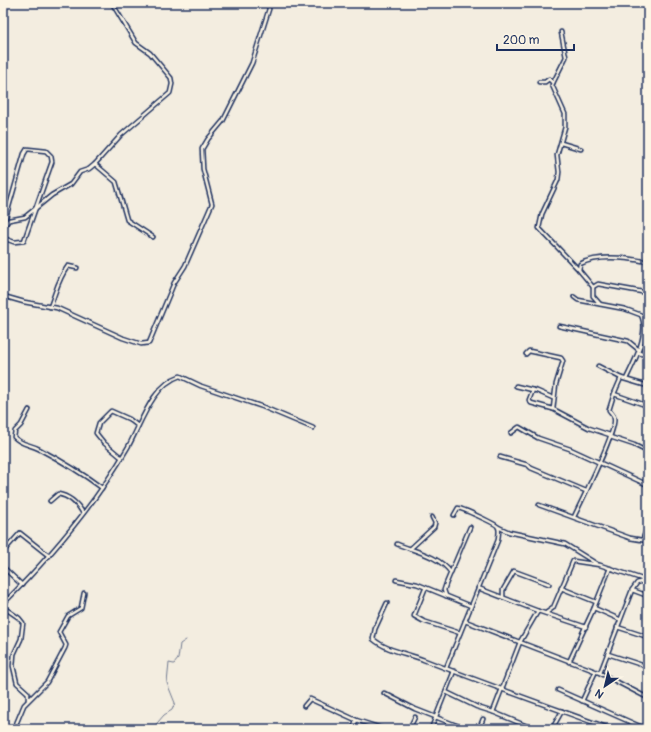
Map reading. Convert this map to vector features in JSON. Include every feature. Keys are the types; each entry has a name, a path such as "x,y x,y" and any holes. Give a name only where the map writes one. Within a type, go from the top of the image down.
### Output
{"street":[{"path":"3,10 4,3"},
{"path":"3,226 9,220 25,217 35,208 71,184 80,172 89,169 95,164 121,135 158,101 168,95 172,84 171,78 161,64 136,42 112,3"},
{"path":"3,296 50,307 86,320 123,338 141,344 149,343 174,283 185,266 212,204 204,169 202,149 208,138 223,121 252,63 269,9 268,3"},
{"path":"553,83 557,78 566,57 561,32"},
{"path":"539,82 545,82 549,79 553,83 566,119 557,155 559,172 558,180 542,214 539,228 593,287 593,296 600,304"},
{"path":"561,143 581,150"},
{"path":"3,226 21,161 27,149 46,151 51,156 50,167 24,241 14,242 3,238"},
{"path":"95,164 116,182 127,220 152,236"},
{"path":"579,270 580,264 592,259 647,262 648,255"},
{"path":"50,307 57,283 68,266 77,268"},
{"path":"593,287 598,284 648,292"},
{"path":"574,297 578,300 625,309 641,315 643,318 643,334 639,351 626,379"},
{"path":"559,326 628,341 639,351 648,356"},
{"path":"526,354 529,350 535,351 561,358 563,361 556,384 553,408"},
{"path":"598,366 621,378 648,386"},
{"path":"3,604 49,556 102,488 122,458 138,426 164,385 171,379 180,376 201,386 263,407 313,428"},
{"path":"574,517 600,462 610,436 614,417 609,410 621,378"},
{"path":"516,386 533,390 554,398"},
{"path":"533,390 529,400 531,403 553,408 589,428 634,445 648,452"},
{"path":"614,394 648,406"},
{"path":"30,410 21,425 15,431 14,438 28,446 38,448 102,488"},
{"path":"122,458 104,443 96,433 99,423 111,411 129,419 138,426"},
{"path":"511,433 518,427 538,438 600,462 648,485"},
{"path":"500,457 528,465 531,468 586,491"},
{"path":"50,501 58,494 62,495 74,501 83,513"},
{"path":"538,505 630,538 648,541"},
{"path":"454,515 458,508 463,508 509,532 565,544 600,565"},
{"path":"410,549 434,527 435,523 432,517"},
{"path":"643,539 648,525"},
{"path":"447,596 444,590 470,527"},
{"path":"446,668 498,540 498,527"},
{"path":"3,552 20,533 49,556"},
{"path":"397,544 436,560 448,568 451,573"},
{"path":"546,613 553,608 573,561 600,565 647,580"},
{"path":"3,567 22,585"},
{"path":"569,662 586,627 610,568"},
{"path":"503,597 505,587 514,571 548,584"},
{"path":"396,580 417,584 425,589 471,606"},
{"path":"600,673 632,590 637,583 647,580"},
{"path":"478,588 538,611 586,627"},
{"path":"561,588 596,602"},
{"path":"425,589 414,616 424,621 460,633"},
{"path":"632,590 648,596"},
{"path":"14,729 24,706 48,679 66,646 59,635 60,630 68,616 81,608 84,593"},
{"path":"387,603 376,629 374,639 393,650 413,655 454,672 610,729"},
{"path":"3,607 19,618 23,623 21,639 14,654 13,666 17,683 28,693 28,700"},
{"path":"594,608 620,619"},
{"path":"493,712 520,642 538,611"},
{"path":"465,621 595,673 600,673 648,698"},
{"path":"617,627 648,637"},
{"path":"608,654 648,667"},
{"path":"431,729 454,672"},
{"path":"582,701 595,673"},
{"path":"558,690 646,729"},
{"path":"446,692 477,708 493,712 528,728 534,729"},
{"path":"384,693 415,709 466,729"},
{"path":"304,706 310,699 356,720 384,729"},
{"path":"552,729 562,711"},
{"path":"409,729 415,717"},
{"path":"479,729 483,719"},
{"path":"353,729 356,720"},
{"path":"593,729 596,724"}],"waterway":[{"path":"152,729 164,715 172,710 175,703 167,683 169,663 174,664 178,659 180,644 186,640"}]}
